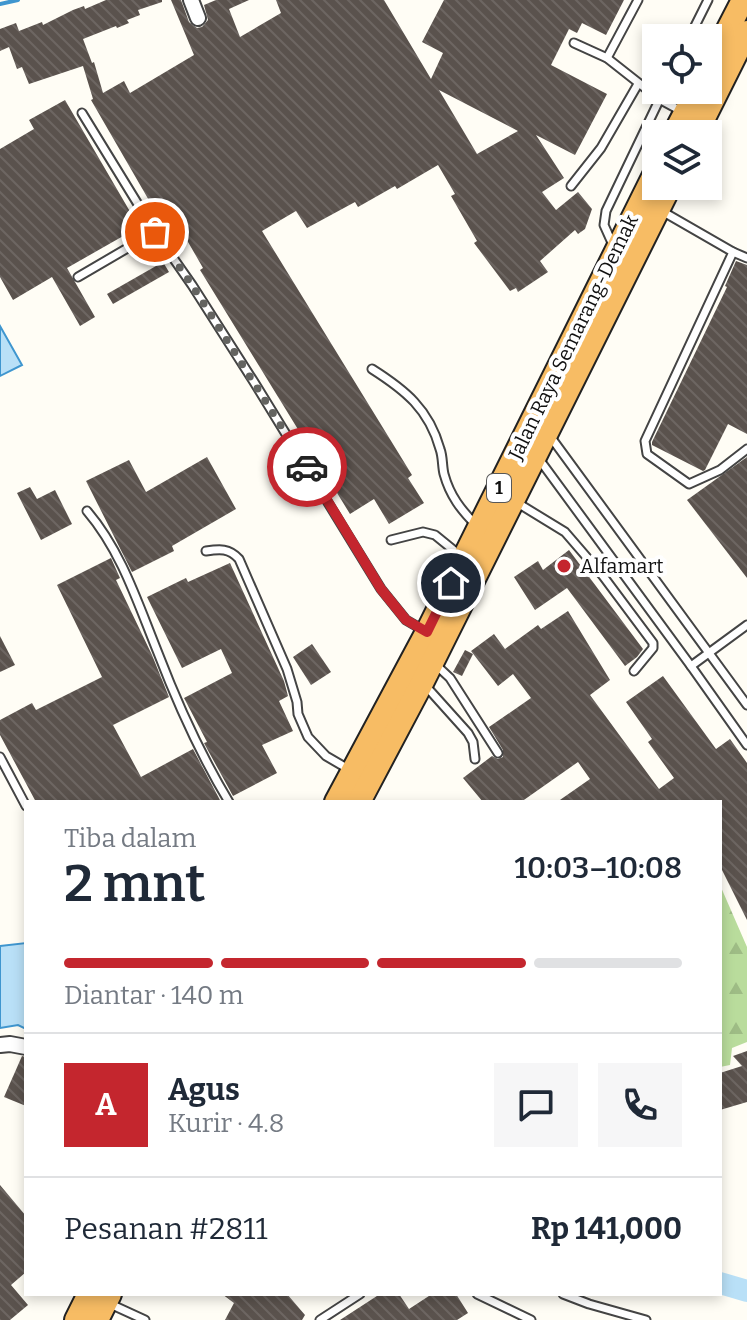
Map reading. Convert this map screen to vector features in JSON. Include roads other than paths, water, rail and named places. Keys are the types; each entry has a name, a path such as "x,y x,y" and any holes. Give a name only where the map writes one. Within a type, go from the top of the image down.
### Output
{"highway":[{"path":"722,41 743,0"},
{"path":"703,120 747,32"},
{"path":"682,120 690,104"},
{"name":"Jalan Raya Semarang-Demak","path":"337,800 427,632 642,199"},
{"name":"Jalan Raya Semarang-Demak","path":"360,800 663,200"},
{"path":"76,1320 100,1303"}],"street":[{"path":"191,0 198,18"},
{"path":"0,1045 24,1047"}],"lane":[{"path":"607,58 638,0"},
{"path":"696,24 708,0"},
{"path":"574,43 607,58 642,87"},
{"path":"571,186 601,148 638,84"},
{"path":"616,251 604,225 606,211 657,104"},
{"path":"668,104 685,114"},
{"path":"82,113 155,232 254,382 381,589 406,620 427,632"},
{"path":"658,209 747,258"},
{"path":"78,277 155,232"},
{"path":"733,252 645,441 645,448 647,454 689,484 720,470 747,449"},
{"path":"372,369 399,386 416,402 441,450 444,474 453,500 479,528"},
{"path":"546,431 747,705"},
{"path":"536,453 747,745"},
{"path":"513,500 565,532 603,576 653,643 653,648 634,671"},
{"path":"87,511 106,536 132,588 181,711 228,800"},
{"path":"391,540 423,532 435,535 464,558"},
{"path":"206,551 224,549 239,559 287,669 298,714 308,737 326,756 352,772"},
{"path":"691,666 747,625"},
{"path":"427,672 450,678 498,753"},
{"path":"427,672 473,742 475,759"},
{"path":"0,757 24,802"},
{"path":"320,1320 357,1296"},
{"path":"481,1296 531,1320"},
{"path":"569,1296 646,1320"},
{"path":"100,1303 145,1320"}],"water":[{"path":"0,326 22,365 0,376"},
{"path":"24,943 24,1028 18,1025 0,1028 0,946"}],"waterway":[{"path":"0,4 18,0"},
{"path":"722,1284 747,1291"}],"place":[{"name":"Alfamart","path":"564,566"}]}
